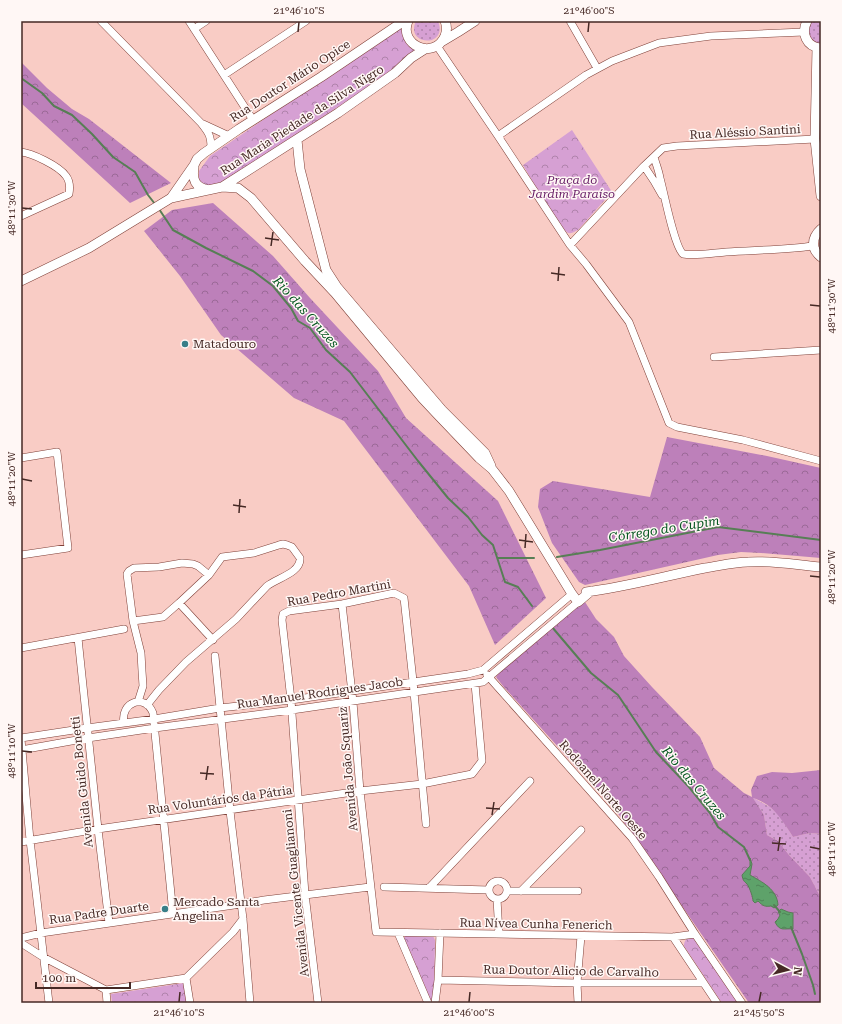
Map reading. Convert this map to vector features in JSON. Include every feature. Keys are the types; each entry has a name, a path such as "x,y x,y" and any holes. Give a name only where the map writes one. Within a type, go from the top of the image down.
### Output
{"street":[{"path":"101,21 201,123 211,137 211,148"},
{"path":"189,21 253,120"},
{"path":"194,29 206,21"},
{"path":"224,75 306,21"},
{"name":"Rua Doutor Mário Opice","path":"168,200 197,159 211,148 404,21"},
{"path":"408,21 406,32 409,40 416,46 425,49 430,49 440,44 475,21"},
{"path":"440,44 446,33 447,25 445,21"},
{"path":"570,21 597,68"},
{"path":"807,21 804,26 806,39 810,45 819,48 815,139 821,196"},
{"path":"498,136 597,68 659,43 711,36 804,32"},
{"path":"440,44 498,136 570,245 629,322 669,423 677,427 743,440 821,461"},
{"name":"Rua Maria Piedade da Silva Nigro","path":"168,200 222,186 338,113 425,49"},
{"path":"201,123 229,136"},
{"name":"Rua Aléssio Santini","path":"570,245 644,166 663,148 815,139"},
{"path":"297,140 300,169 326,270 337,287 442,410 485,453 492,469"},
{"path":"21,152 27,152 51,163 66,176 70,188 69,194 21,216"},
{"path":"654,157 676,242 680,252 683,254 692,255 813,246"},
{"path":"194,165 193,178 195,183 201,188 208,190"},
{"path":"644,166 666,202"},
{"path":"222,186 238,188 251,198 305,261 335,293 422,398 479,458 492,469 509,491 578,602"},
{"path":"21,281 88,248 168,200"},
{"path":"821,229 816,234 813,246 815,251 821,257"},
{"path":"714,356 821,350"},
{"path":"21,458 57,452 68,548 21,555"},
{"path":"133,621 163,617 209,574 222,557 254,553 283,544 292,547 300,558 300,565 296,569 267,586 236,619 186,662 147,705"},
{"path":"572,594 630,584 727,564 763,562 821,567"},
{"path":"138,702 143,686 142,671 140,653 133,621 127,574 134,568 159,567 182,563 198,566 209,574"},
{"name":"Rua Manuel Rodrigues Jacob","path":"22,750 155,728 353,702 483,682 591,591"},
{"name":"Rua Pedro Martini","path":"283,614 289,611 342,604 394,593 399,595 404,598 413,681"},
{"name":"Rua Manuel Rodrigues Jacob","path":"21,739 220,708 291,700 468,674 483,670 572,594"},
{"path":"179,603 213,640"},
{"name":"Avenida João Squariz","path":"342,604 352,691 360,791 376,932"},
{"name":"Avenida Vicente Guaglianoni","path":"283,614 282,620 292,710 305,894 318,1003"},
{"path":"21,648 124,629"},
{"name":"Avenida Guido Bonetti","path":"78,638 109,923"},
{"path":"215,656 230,811 243,919 250,1003"},
{"name":"Rodoanel Norte Oeste","path":"483,670 632,838 659,876 695,934 742,1003"},
{"path":"413,681 426,824"},
{"name":"Rua Voluntários da Pátria","path":"21,842 98,829 360,791 422,784 472,774 482,761 474,684"},
{"path":"124,723 125,710 132,703 143,702 151,708 155,728 172,914"},
{"path":"21,739 30,840 49,1003"},
{"path":"429,888 530,781"},
{"path":"521,891 582,830"},
{"path":"497,900 491,896 489,890 492,884 498,882 504,885 507,891"},
{"name":"Rua Padre Duarte","path":"21,938 41,933 305,894 370,887"},
{"path":"384,887 489,890"},
{"path":"507,891 578,891"},
{"path":"497,900 504,897 507,891"},
{"path":"497,900 499,934"},
{"path":"21,943 43,957 106,990 186,978 233,932 243,919"},
{"name":"Rua Nívea Cunha Fenerich","path":"376,932 673,937 695,934"},
{"path":"398,933 428,1003"},
{"path":"435,1003 438,980 440,933"},
{"path":"578,1003 577,983 581,936"},
{"path":"673,937 716,1003"},
{"path":"186,978 190,1003"},
{"name":"Rua Doutor Alicio de Carvalho","path":"438,980 577,983 703,983"},
{"path":"106,990 107,1003"}],"green space":[{"path":"416,21 438,21 440,30 438,36 433,39 421,39 416,35 414,29"},
{"path":"811,21 821,21 821,46 816,45 807,36"},
{"path":"404,24 422,52 216,187 208,187 201,182 199,179 199,171 210,156"},
{"path":"21,62 47,88 72,109 89,119 171,183 130,203 21,103"},
{"name":"Praça do Jardim Paraíso","path":"572,130 612,192 578,230 569,233 559,223 523,165"},
{"path":"213,203 273,256 378,371 406,418 498,501 546,598 495,645 469,586 344,421 294,398 221,335 180,276 144,231 172,210"},
{"path":"667,437 821,468 821,558 741,552 718,555 585,585 579,582 552,543 538,507 540,489 553,481 650,497"},
{"path":"585,602 596,619 614,637 624,656 700,737 714,768 744,793 752,797 751,790 757,776 772,772 792,773 821,770 821,834 810,833 793,837 772,809 753,798 764,815 767,835 778,841 810,877 821,898 821,1003 749,1003 617,812 496,677 568,614"},
{"path":"752,797 770,807 780,816 793,837 810,833 821,834 821,898 810,877 778,841 767,835 764,815"},
{"path":"405,936 433,936 435,940 434,1002 432,1003 404,939"},
{"path":"692,937 696,939 739,1003 722,1003 684,946 686,940"},
{"path":"184,983 188,1003 112,1003 111,994"}],"water":[{"path":"750,858 752,864 750,875 764,883 772,890 777,899 778,905 774,908 771,906 764,906 758,901 755,903 753,901 752,895 747,884 743,880 742,875 750,866"},
{"path":"781,909 793,913 793,929 782,929 775,922 780,915 778,912"}],"waterway":[{"name":"Rio das Cruzes","path":"21,78 42,93 54,106 72,115 113,157 135,172 155,204"},
{"name":"Rio das Cruzes","path":"159,209 173,230 253,271 273,286 291,308 298,321 310,328 326,350 350,372 448,498 468,517 482,535 493,545 505,582 518,587 532,606"},
{"name":"Córrego do Cupim","path":"557,557 718,527 821,540"},
{"path":"498,558 534,558"},
{"name":"Rio das Cruzes","path":"552,627 591,673 618,695 656,752 689,787 710,813 718,827 744,847 750,860"},
{"name":"Rio das Cruzes","path":"774,905 780,912"},
{"name":"Rio das Cruzes","path":"791,927 802,954 815,994"}],"place":[{"name":"Matadouro","path":"185,344"},
{"name":"Mercado Santa Angelina","path":"165,909"}]}
